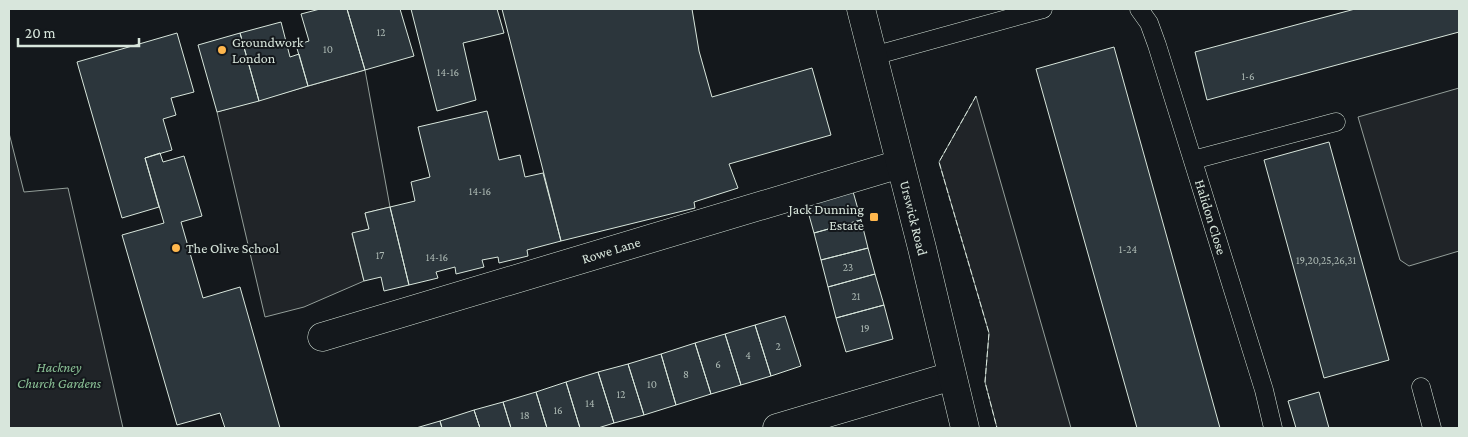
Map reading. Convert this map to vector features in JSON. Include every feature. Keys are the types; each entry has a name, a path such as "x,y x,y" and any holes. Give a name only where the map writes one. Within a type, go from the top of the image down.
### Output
{"main road":[{"name":"Urswick Road","path":"861,9 922,248 965,428"},
{"name":"Rowe Lane","path":"322,337 900,164"},
{"path":"777,428 952,376"}],"lane":[{"path":"873,56 1043,9"},
{"name":"Halidon Close","path":"1139,9 1149,23 1157,45 1264,390 1273,428"},
{"path":"1193,160 1336,122"},
{"path":"1420,387 1432,428"}],"green space":[{"path":"365,70 390,207 365,213 369,229 352,234 364,281 304,307 265,317 217,112"},
{"path":"1459,88 1459,251 1409,266 1400,260 1358,117"},
{"path":"976,96 1071,428 997,428 985,382 989,333 939,162"},
{"name":"Hackney Church Gardens","path":"9,133 24,192 68,188 123,428 9,428"}],"building":[{"path":"320,9 347,9 365,70 308,86 296,45 309,41 301,14"},
{"path":"347,9 400,9 414,56 365,70"},
{"path":"411,9 497,9 504,33 463,43 476,100 437,111"},
{"path":"502,9 692,9 699,51 712,97 812,68 831,135 729,164 738,188 694,202 695,208 561,241"},
{"path":"1355,9 1459,9 1459,32 1207,100 1195,52"},
{"path":"281,22 290,57 299,54 308,86 259,101 240,33"},
{"path":"177,33 194,92 171,98 176,115 163,119 172,150 145,158 159,207 122,218 77,62"},
{"path":"240,33 259,101 217,112 198,45"},
{"path":"1114,47 1220,428 1137,428 1036,69"},
{"path":"487,111 499,160 520,155 525,177 543,173 561,241 527,250 528,256 499,263 498,257 482,260 484,267 456,274 455,267 436,272 438,278 409,285 390,207 415,201 411,182 430,177 418,127"},
{"path":"1329,142 1389,360 1324,378 1264,160"},
{"path":"160,153 163,162 184,156 202,216 181,222 203,298 240,287 280,428 225,428 220,413 177,425 122,235 164,223 145,158"},
{"path":"852,188 861,220 814,233 805,201"},
{"path":"390,207 409,285 384,291 381,277 364,281 352,233 369,229 365,213"},
{"path":"861,220 868,248 821,260 814,233"},
{"path":"868,248 875,274 828,287 821,260"},
{"path":"875,274 884,305 836,318 828,287"},
{"path":"884,305 893,339 846,352 836,318"},
{"path":"785,316 801,366 771,376 755,325"},
{"path":"755,325 771,376 741,385 725,334"},
{"path":"725,334 741,385 711,394 695,343"},
{"path":"695,343 711,394 676,405 661,354"},
{"path":"661,354 676,405 644,415 628,364"},
{"path":"628,364 644,415 614,423 598,372"},
{"path":"598,372 614,423 598,428 580,428 566,382"},
{"path":"566,382 580,428 547,428 536,392"},
{"path":"536,392 547,428 511,428 503,402"},
{"path":"1319,392 1329,428 1296,428 1288,401"},
{"path":"503,402 511,428 480,428 474,410"},
{"path":"474,410 480,428 442,428 440,421"},
{"path":"440,421 442,428 416,428"}],"fence":[{"path":"976,96 939,162 989,333 985,382 997,428"}],"place":[{"name":"Groundwork London","path":"222,50"},
{"name":"Jack Dunning Estate","path":"874,217"},
{"name":"The Olive School","path":"176,248"}]}
